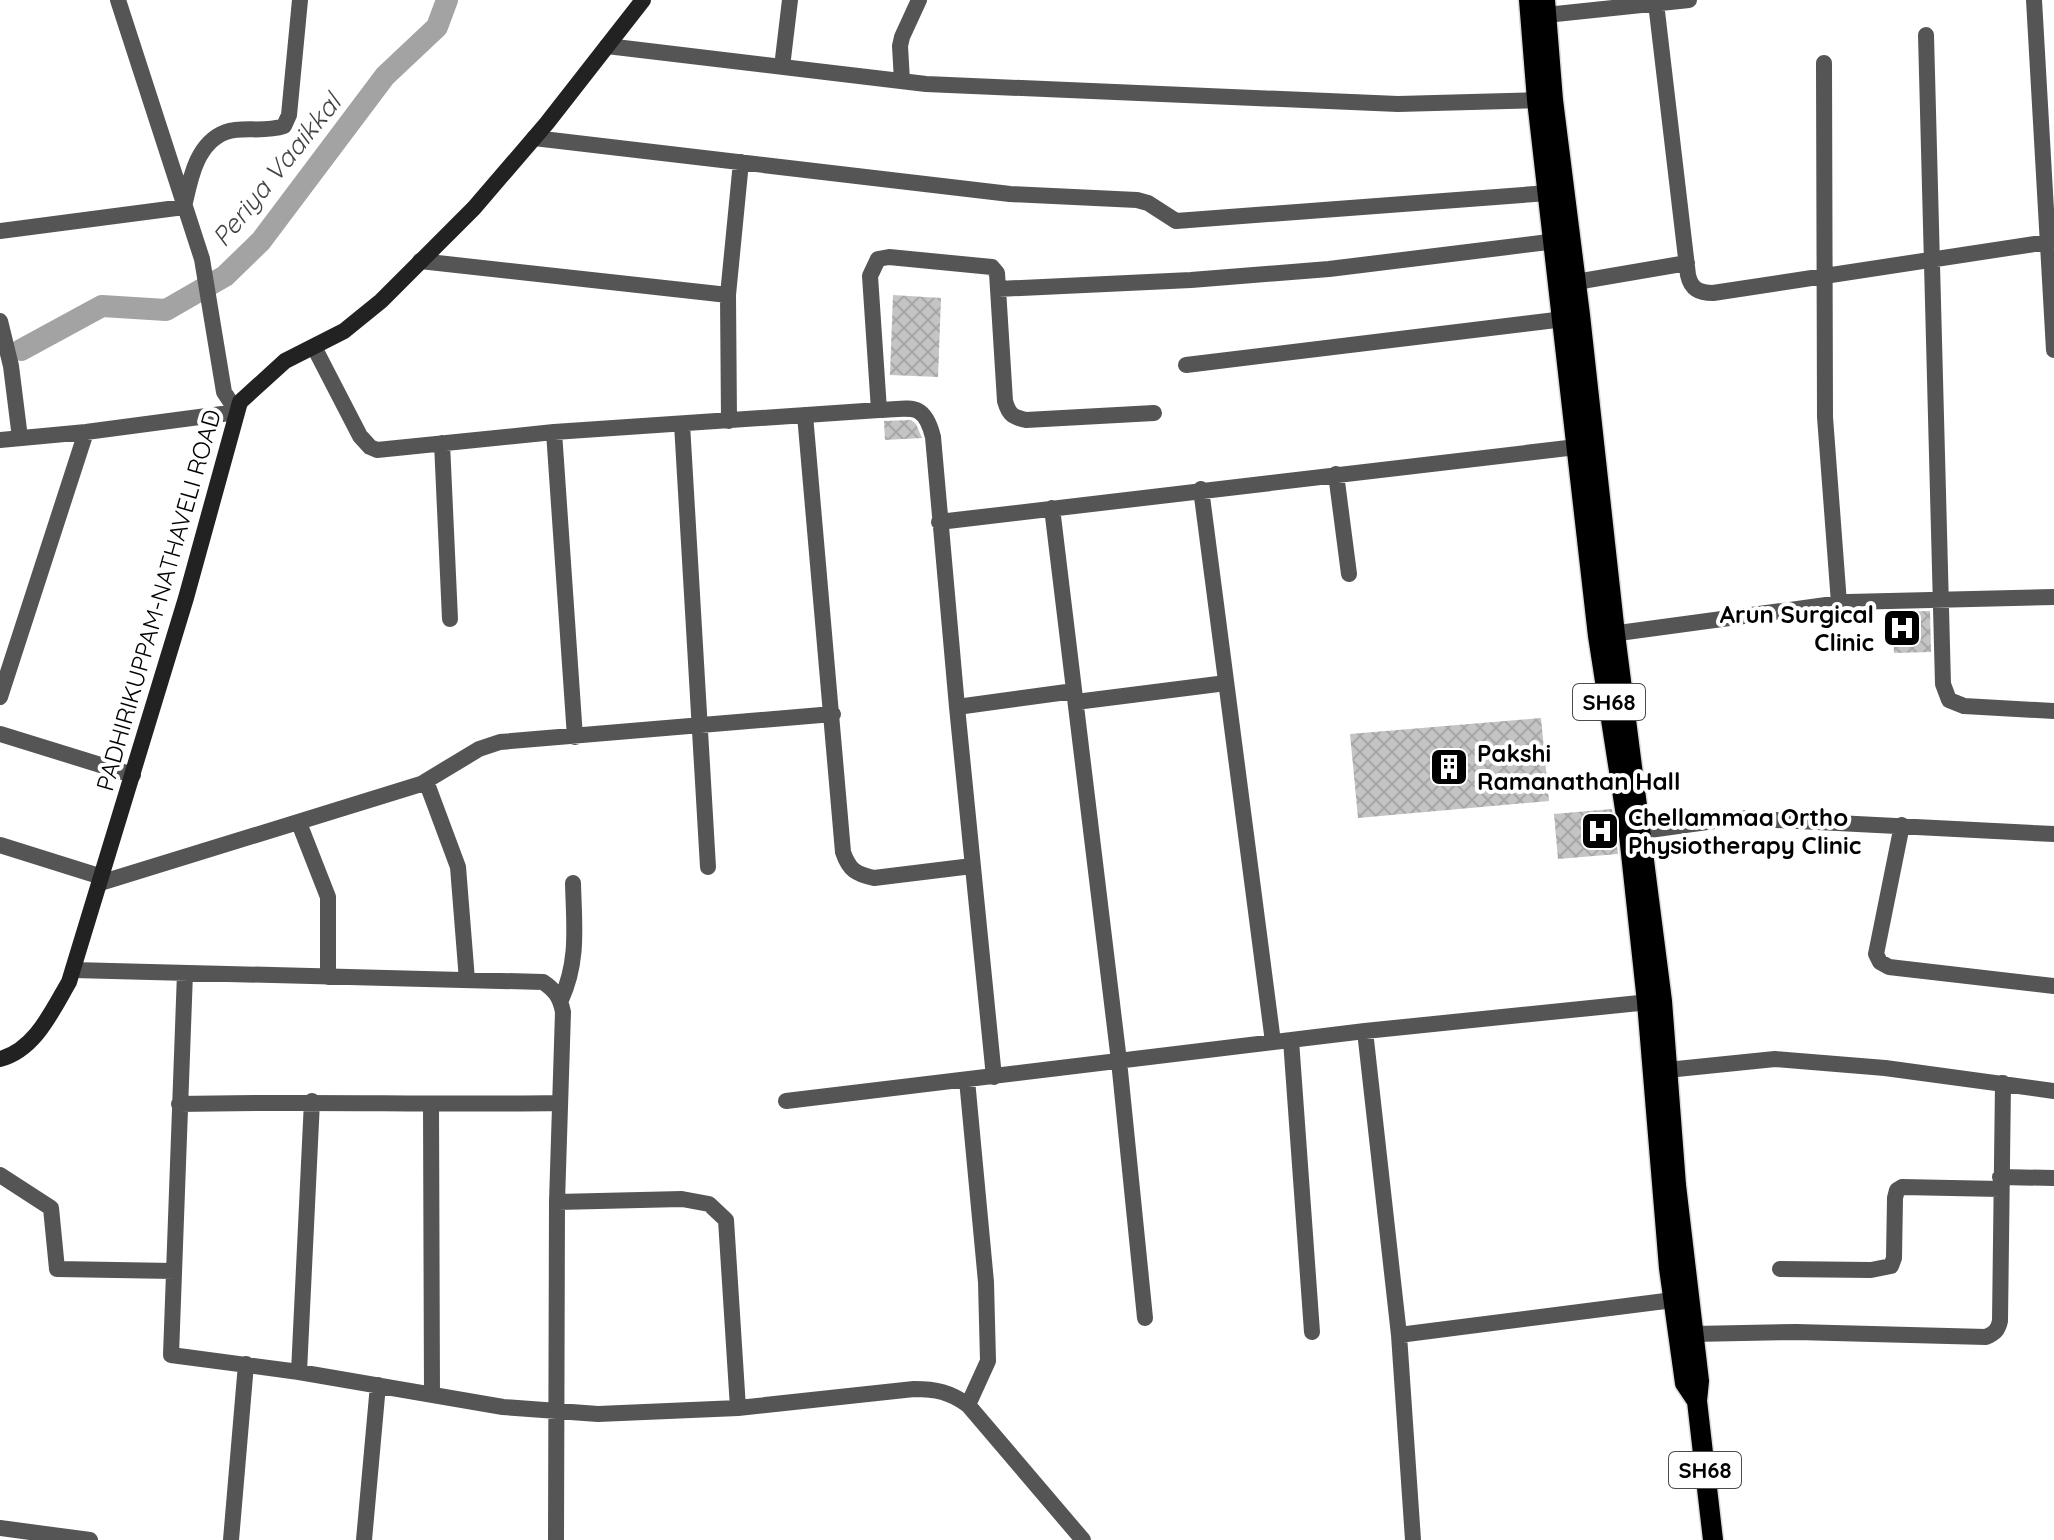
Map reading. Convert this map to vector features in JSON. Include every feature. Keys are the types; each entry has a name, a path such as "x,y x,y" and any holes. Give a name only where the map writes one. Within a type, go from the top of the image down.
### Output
{"main road":[{"name":"SH68","path":"1529,0 1562,240 1564,319 1586,446"},
{"name":"SH68","path":"1545,7 1545,100"},
{"name":"SH68","path":"1562,240 1576,282 1586,446 1629,835 1667,1070 1713,1540"},
{"name":"SH68","path":"1607,635 1642,831 1654,1002 1662,1207 1685,1383 1697,1401"}],"street":[{"path":"0,440 237,412 224,392 202,259 118,0"},
{"path":"184,207 193,168 207,146 227,131 269,132 284,126 289,115 300,0"},
{"name":"PADHIRIKUPPAM-NATHAVELI ROAD","path":"0,1059 40,1032 69,982 133,775 240,402 285,361 344,331 381,301 474,208 534,138 643,0"},
{"path":"782,67 790,0"},
{"path":"902,81 902,37 919,0"},
{"path":"1545,7 1689,0"},
{"path":"2034,0 2054,350"},
{"path":"1656,3 1690,284 1703,293 2050,242"},
{"path":"1926,35 1943,684 1949,700 1964,706 2054,711"},
{"path":"607,46 902,81 1398,104 1545,100"},
{"path":"1824,63 1825,417 1839,603"},
{"path":"534,138 1010,194 1137,200 1148,203 1176,221 1553,185"},
{"path":"729,421 728,295 741,162"},
{"path":"0,231 184,207"},
{"path":"998,289 1191,280 1329,269 1562,240"},
{"path":"879,410 870,276 878,259 889,257 992,267 997,273 1005,401 1014,417 1026,420 1154,413"},
{"path":"420,261 728,295"},
{"path":"1576,282 1687,263"},
{"path":"1186,365 1564,319"},
{"path":"0,321 11,366 20,438"},
{"path":"314,347 360,436 377,450 554,432 879,410 921,410 927,415 933,437 994,1077"},
{"path":"805,415 843,852 848,866 858,875 874,878 972,866"},
{"path":"682,424 708,867"},
{"path":"0,697 86,432"},
{"path":"554,432 575,737"},
{"path":"442,443 450,619"},
{"path":"939,522 1586,446"},
{"path":"1336,474 1349,574"},
{"path":"1201,489 1273,1042"},
{"path":"1052,508 1119,1061 1145,1318"},
{"path":"1607,635 1839,603 2054,597"},
{"path":"957,707 1226,683"},
{"path":"0,845 101,880 299,823 426,781 479,749 500,742 833,714"},
{"path":"0,734 133,775"},
{"path":"426,781 458,867 467,980"},
{"path":"1642,831 1736,818 2054,834"},
{"path":"299,823 328,897 328,977"},
{"path":"1902,825 1876,954 1880,962 1889,967 2054,986"},
{"path":"556,1540 558,1103 561,1000 575,958 573,883"},
{"path":"73,970 543,982 554,989 561,1000"},
{"path":"185,973 171,1355 299,1372 503,1407 598,1414 738,1408 937,1389 971,1400 1083,1540"},
{"path":"786,1101 1365,1031 1654,1002"},
{"path":"1365,1031 1399,1335 1413,1540"},
{"path":"1291,1040 1312,1332"},
{"path":"1667,1070 1775,1059 1885,1068 2054,1091"},
{"path":"967,1080 986,1282 988,1361 971,1400"},
{"path":"1693,1334 1796,1332 1986,1337 1998,1330 2003,1083"},
{"path":"179,1104 312,1101 431,1105 558,1103"},
{"path":"299,1372 312,1101"},
{"path":"431,1105 432,1395"},
{"path":"0,1175 51,1208 57,1269 174,1271"},
{"path":"1780,1269 1885,1269 1891,1266 1897,1190 1910,1186 2054,1178"},
{"path":"557,1202 682,1199 709,1204 726,1220 738,1408"},
{"path":"1399,1335 1673,1300"},
{"path":"231,1540 246,1364"},
{"path":"364,1540 378,1385"},
{"path":"0,1528 90,1540"}],"building":[{"path":"893,295 941,298 938,377 890,375"},
{"path":"911,420 922,438 885,440 884,421"},
{"path":"1930,611 1931,652 1894,653 1892,612"},
{"name":"Pakshi Ramanathan Hall","path":"1541,718 1549,801 1358,818 1350,734"},
{"path":"1612,809 1618,854 1558,859 1554,814"}],"waterway":[{"name":"Periya Vaaikkal","path":"21,350 102,306 166,310 225,276 261,241 385,76 437,27 447,0"}],"place":[{"name":"Arun Surgical Clinic","path":"1902,628"},
{"name":"Pakshi Ramanathan Hall","path":"1449,767"},
{"name":"Chellammaa Ortho Physiotherapy Clinic","path":"1600,831"}]}
